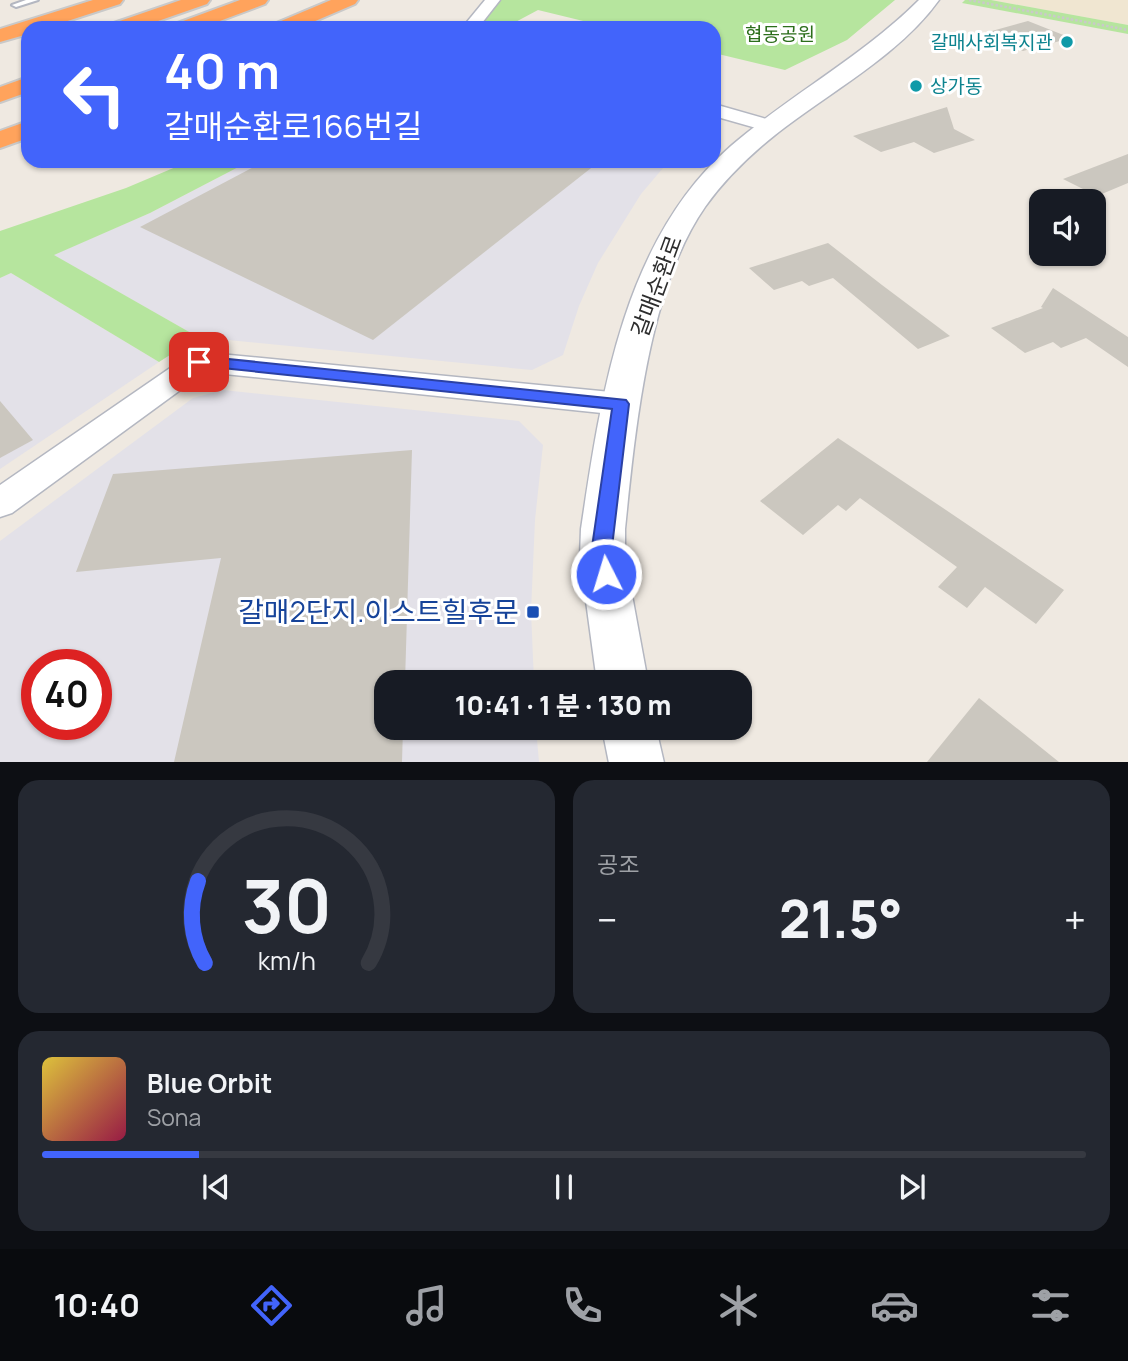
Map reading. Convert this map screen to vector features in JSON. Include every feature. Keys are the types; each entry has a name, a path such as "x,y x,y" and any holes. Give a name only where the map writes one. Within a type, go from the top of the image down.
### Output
{"highway":[{"path":"47,21 113,0"},
{"path":"138,21 200,0"},
{"path":"201,21 258,0"},
{"path":"298,21 348,0"},
{"path":"0,36 21,29"},
{"path":"0,95 21,88"},
{"path":"0,140 21,132"}],"street":[{"path":"476,21 493,0"},
{"name":"갈매순환로","path":"620,670 602,547 621,404 637,337 658,271 678,229 713,178 770,126 844,75 914,18 930,0"},
{"path":"721,112 770,126"},
{"path":"0,503 199,362 621,404"},
{"path":"632,740 637,762"}],"lane":[{"path":"16,5 34,0"}],"path":[{"path":"969,0 1128,30"}],"shaded area":[{"path":"991,0 1128,0 1128,25"},
{"path":"237,168 663,168 641,194 598,263 579,306 563,355 532,370 198,337 53,255 150,213"},
{"path":"11,273 159,362 0,469 0,278"},
{"path":"223,390 519,421 543,445 535,520 531,611 533,670 374,670 374,740 537,740 539,762 0,762 0,541 193,398"}],"green space":[{"name":"협동공원","path":"501,0 895,0 847,40 785,70 721,55 721,21 583,21 538,10 517,21 484,21"},
{"path":"965,0 991,0 1128,25 1128,34 962,3"},
{"path":"173,168 237,168 150,213 54,255 198,337 159,362 11,273 0,278 0,231 126,188"}],"building":[{"path":"1028,21 1071,38 1023,51 981,34"},
{"path":"947,107 954,129 975,140 934,153 914,142 881,152 853,136"},
{"path":"1128,154 1128,183 1106,192 1106,189 1083,189 1063,179"},
{"path":"252,168 591,168 373,340 140,227"},
{"path":"828,243 950,336 918,349 833,278 809,286 802,281 774,290 749,268"},
{"path":"1053,288 1128,337 1128,367 1086,338 1061,348 1053,342 1025,353 991,328 1043,308 1041,307"},
{"path":"0,401 33,440 0,458"},
{"path":"838,438 1064,590 1036,624 985,587 967,608 938,587 957,567 860,498 846,511 838,505 803,535 760,501"},
{"path":"412,450 405,670 374,670 374,740 403,740 402,762 174,762 221,558 76,572 113,474"},
{"path":"979,698 1059,762 927,762"}],"place":[{"name":"갈매사회복지관","path":"1067,42"},
{"name":"상가동","path":"916,86"},
{"name":"갈매2단지.이스트힐후문","path":"533,612"}],"route":[{"path":"199,362 621,404 602,547 606,574"}]}
